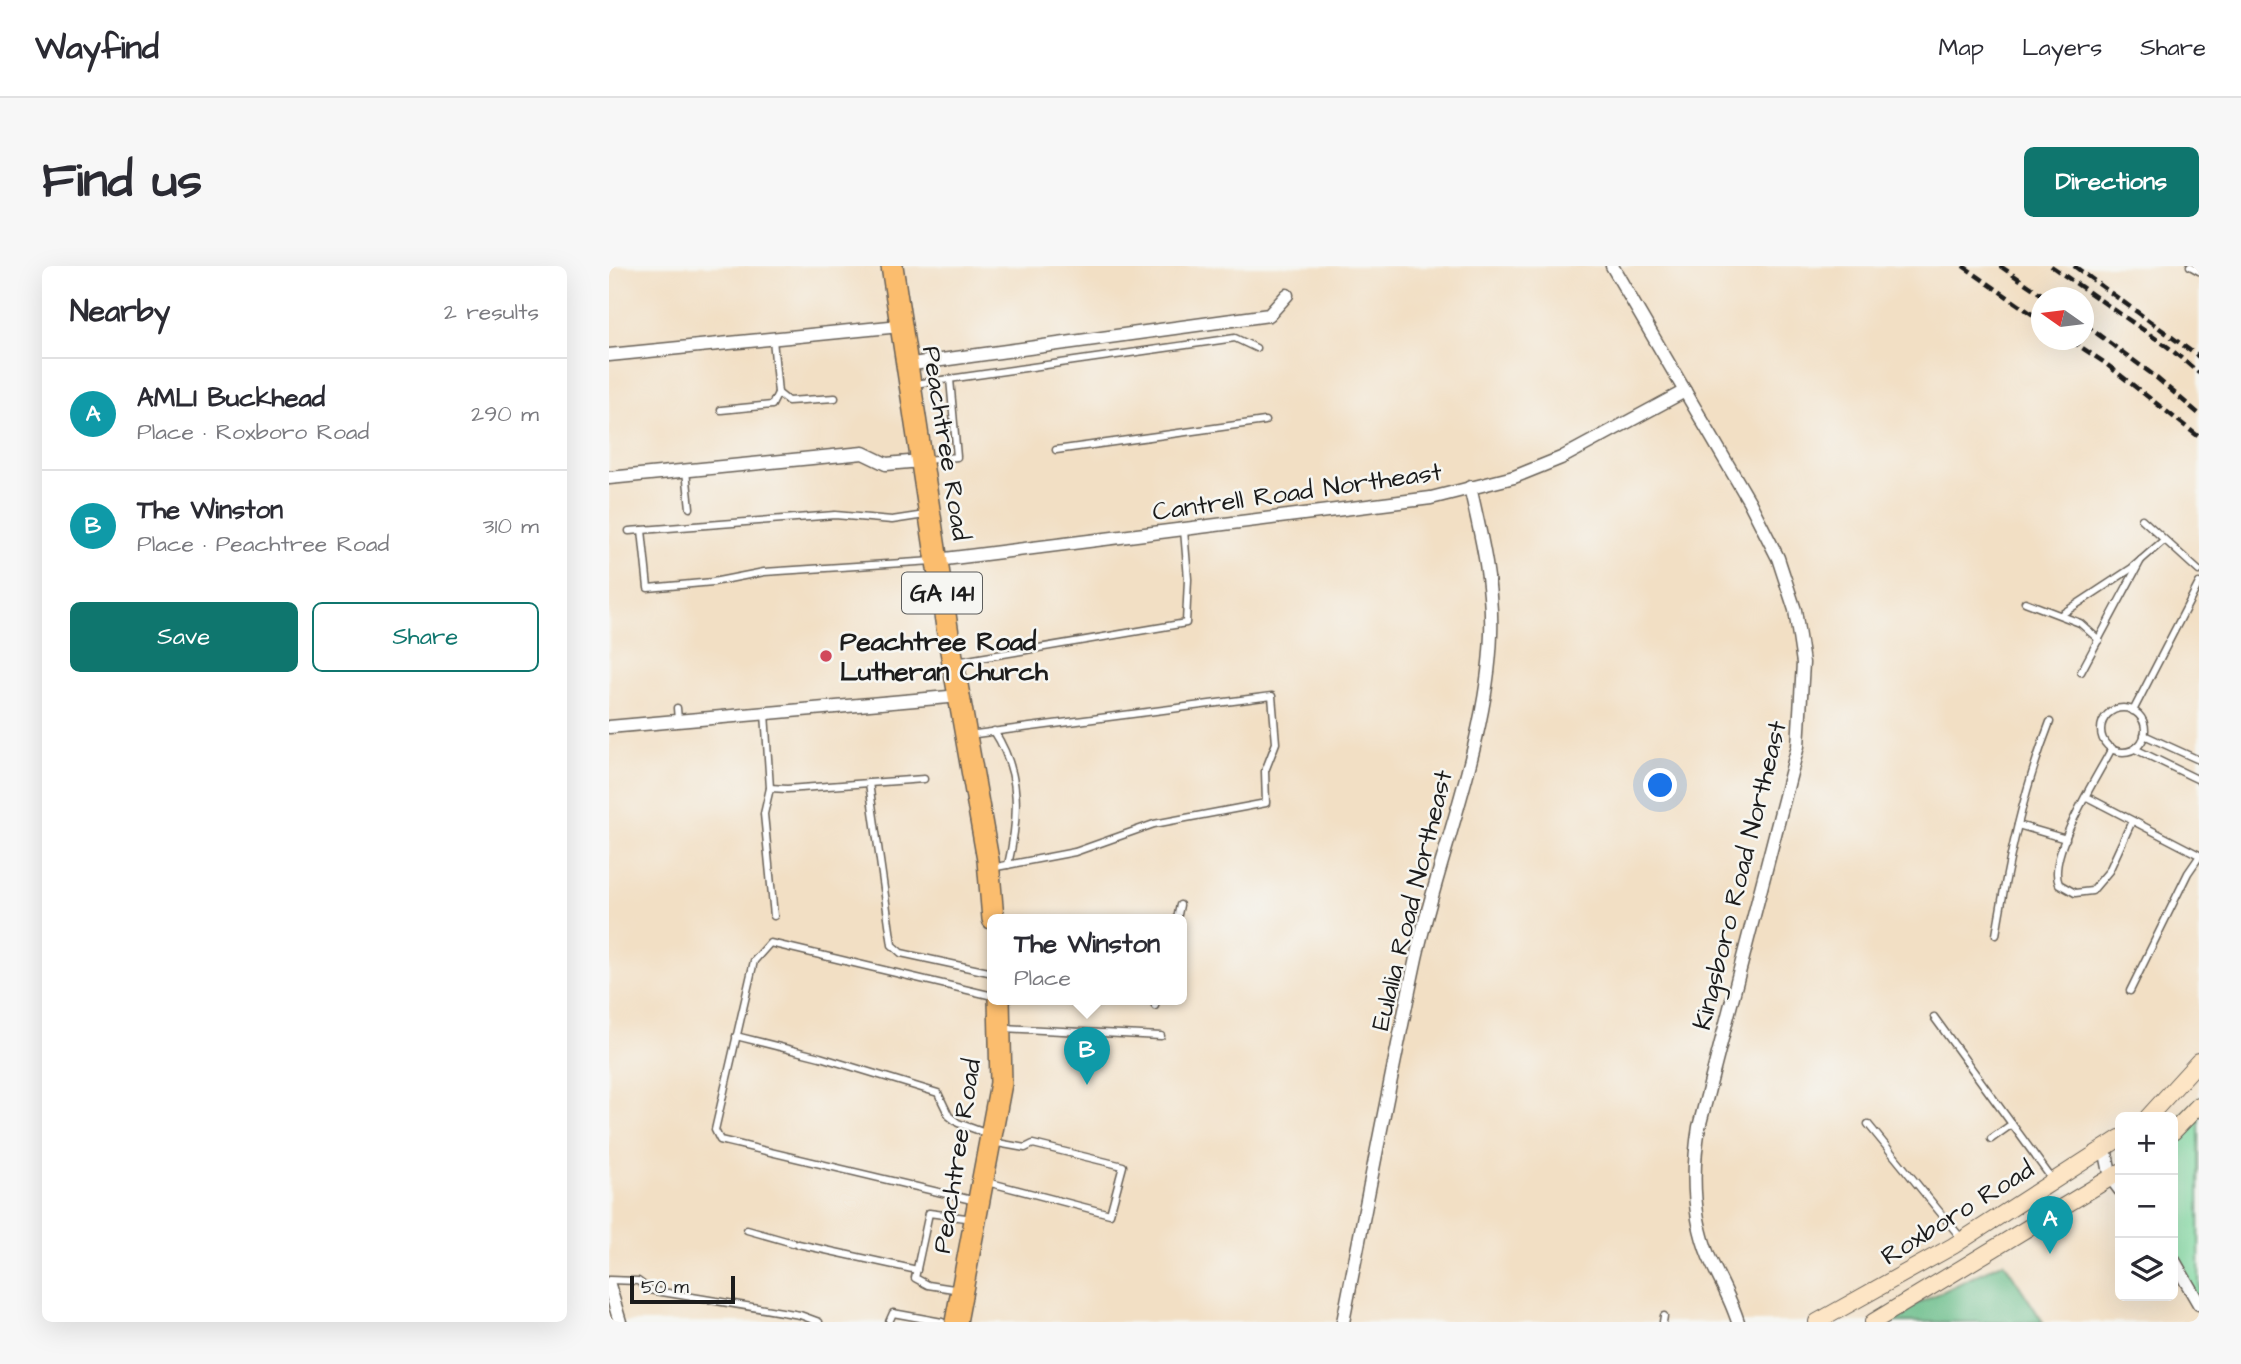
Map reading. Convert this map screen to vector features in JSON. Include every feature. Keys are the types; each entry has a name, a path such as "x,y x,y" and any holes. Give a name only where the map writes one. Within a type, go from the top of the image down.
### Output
{"highway":[{"name":"Peachtree Road","path":"892,266 907,375 960,696 999,866 994,914"},
{"name":"Peachtree Road","path":"956,1322 1001,1083 999,1005"}],"main road":[{"path":"2153,1112 2181,1085 2199,1061"},
{"path":"2178,1127 2199,1105"},
{"name":"Roxboro Road","path":"1817,1322 1962,1240 2115,1141"},
{"name":"Roxboro Road","path":"1873,1322 2115,1181"}],"street":[{"name":"Kingsboro Road Northeast","path":"1612,266 1778,558 1795,610 1803,663 1803,704 1798,746 1702,1117 1694,1158 1694,1190 1708,1253 1738,1322"},
{"path":"907,375 1269,315 1287,295"},
{"path":"609,355 900,326"},
{"name":"Cantrell Road Northeast","path":"937,561 1431,498 1514,477 1561,458 1685,391"},
{"path":"609,478 863,453 886,464 921,461"},
{"name":"Eulalia Road Northeast","path":"1343,1322 1416,958 1475,737 1487,681 1491,633 1490,585 1470,487"},
{"path":"609,726 678,714 765,713 960,696"},
{"path":"2105,1148 2115,1175"},
{"path":"2178,1268 2199,1304"},
{"path":"609,1283 620,1322"}],"lane":[{"path":"2190,266 2199,271"},
{"path":"907,375 950,379 1235,338 1256,348"},
{"path":"721,410 772,405 778,393 773,339"},
{"path":"921,461 957,457 950,379"},
{"path":"778,393 788,401 835,398"},
{"path":"1056,450 1265,421"},
{"path":"686,471 690,508"},
{"path":"629,531 835,515 891,520 930,514"},
{"path":"2142,519 2199,571"},
{"path":"642,530 648,588 792,570 937,561"},
{"path":"954,662 1186,623 1188,579 1184,530"},
{"path":"2062,614 2141,560 2164,540"},
{"path":"2081,672 2141,560"},
{"path":"2133,711 2199,583"},
{"path":"2025,602 2080,622 2099,640"},
{"path":"967,735 1272,696 1276,743 1265,771 1266,803 1154,824 1075,852 999,866"},
{"path":"2116,710 2133,711 2142,719 2144,735 2135,748 2126,752 2112,748 2102,737 2101,727 2106,717 2116,710"},
{"path":"765,713 770,788 764,814 774,916"},
{"path":"1996,935 2018,825 2034,762 2050,722"},
{"path":"994,731 1010,759 1017,792 1017,818 999,866"},
{"path":"2144,735 2199,760"},
{"path":"2112,748 2066,839 2056,867 2059,884 2084,894 2092,891 2102,882 2132,821"},
{"path":"2135,748 2199,780"},
{"path":"770,788 924,779"},
{"path":"869,783 892,945 901,953 987,972"},
{"path":"2087,797 2199,856 2130,991"},
{"path":"2018,825 2066,839"},
{"path":"1178,914 1180,905"},
{"path":"736,1036 938,1093 949,1116 990,1138 1025,1148 1033,1144 1123,1166 1110,1214 978,1201 720,1140 715,1130 736,1036 754,961 770,943 987,995"},
{"path":"1934,1017 2053,1181"},
{"path":"1001,1028 1161,1036"},
{"path":"1868,1124 1962,1240"},
{"path":"1991,1139 2012,1124"},
{"path":"962,1290 928,1285 915,1278 929,1213 978,1201"},
{"path":"747,1230 917,1270"},
{"path":"609,1283 638,1281 650,1290 800,1315 819,1322"},
{"path":"889,1322 893,1313 942,1322"}],"green space":[{"path":"2199,1098 2199,1304 2178,1268 2178,1117"},
{"path":"2004,1262 2043,1322 1879,1322"}],"railway":[{"path":"1963,266 2031,313"},
{"path":"2000,266 2031,287"},
{"path":"2051,266 2168,347 2199,373"},
{"path":"2074,266 2199,357"},
{"path":"2094,331 2152,374 2199,414"},
{"path":"2085,350 2199,437"}],"place":[{"name":"Peachtree Road Lutheran Church","path":"826,656"},
{"name":"The Winston","path":"1087,1085"},
{"name":"AMLI Buckhead","path":"2050,1254"}]}
